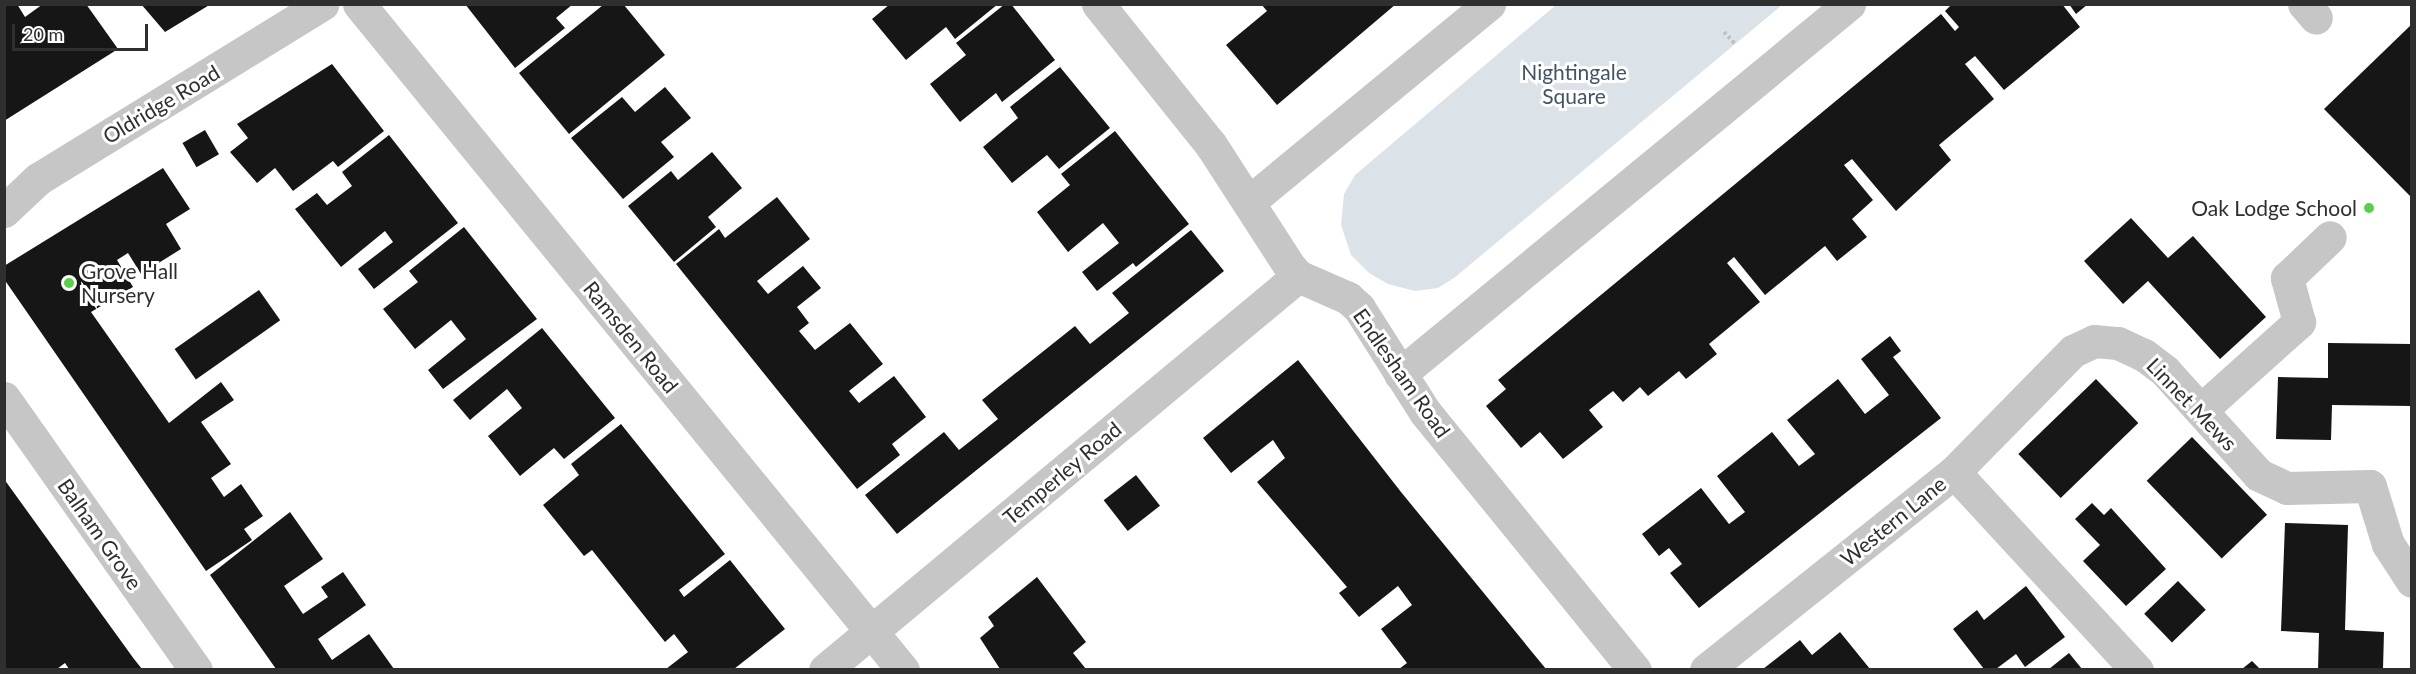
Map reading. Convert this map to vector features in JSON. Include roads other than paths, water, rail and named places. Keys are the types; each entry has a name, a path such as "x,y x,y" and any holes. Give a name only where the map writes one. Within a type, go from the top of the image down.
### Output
{"street":[{"name":"Oldridge Road","path":"4,211 38,179 323,4"},
{"name":"Ramsden Road","path":"359,4 903,669"},
{"path":"1098,4 1211,145 1251,201 1298,276"},
{"path":"1251,201 1490,4"},
{"path":"1400,374 1849,4"},
{"path":"2201,410 2299,322 2287,278 2330,237"},
{"name":"Temperley Road","path":"825,669 1298,276"},
{"name":"Endlesham Road","path":"1298,276 1356,304 1425,412 1635,669"},
{"name":"Linnet Mews","path":"1954,472 2073,351 2094,341 2118,343 2145,355 2201,410 2259,475 2287,488 2370,486 2388,544 2412,581"},
{"name":"Balham Grove","path":"4,398 196,669"},
{"name":"Western Lane","path":"1706,669 1954,472 2137,669"}],"place":[{"name":"Oak Lodge School","path":"2369,208"},
{"name":"Grove Hall Nursery","path":"69,283"}],"park label":[{"name":"Nightingale Square","path":"1574,84"}]}
